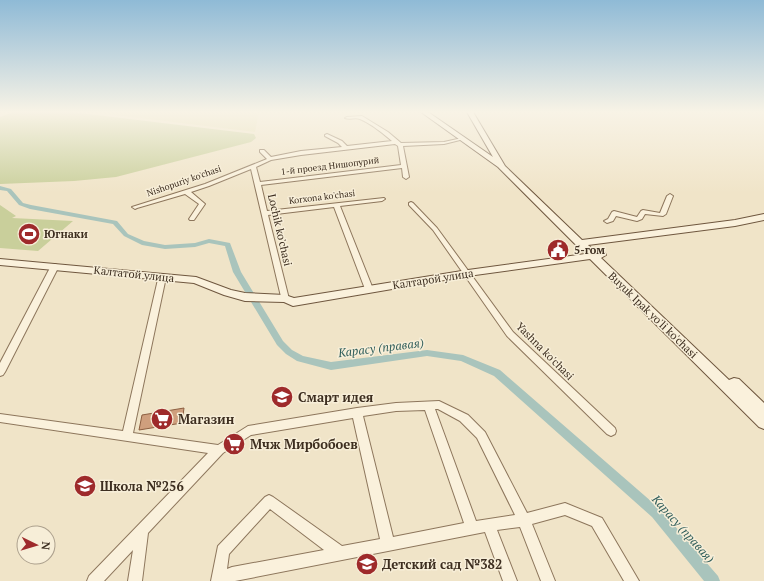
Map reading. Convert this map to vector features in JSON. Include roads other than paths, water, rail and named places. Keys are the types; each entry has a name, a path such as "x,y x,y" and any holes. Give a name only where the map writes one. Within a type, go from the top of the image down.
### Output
{"main road":[{"path":"462,139 502,167"},
{"name":"Buyuk Ipak yo'li ko'chasi","path":"486,139 502,167 584,243"},
{"name":"Buyuk Ipak yo'li ko'chasi","path":"492,139 509,167 764,423"},
{"path":"584,243 728,224 764,217"},
{"name":"Buyuk Ipak yo'li ko'chasi","path":"597,256 764,412"},
{"name":"Калтарой улица","path":"266,299 285,299 293,302 369,288 468,273 597,256"},
{"name":"Калтатой улица","path":"0,262 196,280 228,293 245,297 266,299"}],"street":[{"path":"334,139 340,142 346,148"},
{"path":"393,139 398,144 406,177"},
{"name":"Nishopuriy ko'chasi","path":"135,207 186,192 270,159 301,153 346,148 398,144 444,143 461,139"},
{"path":"262,151 270,159"},
{"name":"Lochik ko'chasi","path":"253,165 285,299"},
{"name":"1-й проезд Нишопурий","path":"258,184 404,166"},
{"name":"Nishopuriy ko'chasi","path":"232,169 239,171"},
{"path":"186,192 202,204 192,219"},
{"path":"607,221 611,220 614,213 637,219 640,218 643,212 661,215 663,214 670,196"},
{"name":"Korxona ko'chasi","path":"265,213 382,199"},
{"name":"Yashna ko'chasi","path":"411,204 435,229 468,273 510,334 611,431"},
{"path":"337,205 369,288"},
{"path":"0,372 55,266"},
{"path":"127,437 162,277"},
{"path":"94,581 219,450 248,431 357,412 396,407 439,405 464,418 481,435 524,520 548,581"},
{"path":"429,406 472,528"},
{"path":"357,412 388,545"},
{"path":"0,418 219,450"},
{"path":"218,581 223,551 269,501 341,554"},
{"path":"224,581 232,574 472,528 524,520 566,510 597,522 632,581"},
{"path":"489,526 510,581"},
{"path":"135,581 142,531"}],"waterway":[{"name":"Карасу (правая)","path":"0,188 9,190 21,204 30,207 115,222 126,235 142,243 165,247 195,245 209,241 228,244 237,272 280,343 289,352 300,359 331,366 427,353 463,358 497,373 656,513 713,581"}],"place":[{"name":"Югнаки","path":"29,234"},
{"name":"5-гом","path":"558,250"},
{"name":"Смарт идея","path":"282,397"},
{"name":"Магазин","path":"162,419"},
{"name":"Мчж Мирбобоев","path":"234,444"},
{"name":"Школа №256","path":"85,486"},
{"name":"Детский сад №382","path":"367,564"}]}
